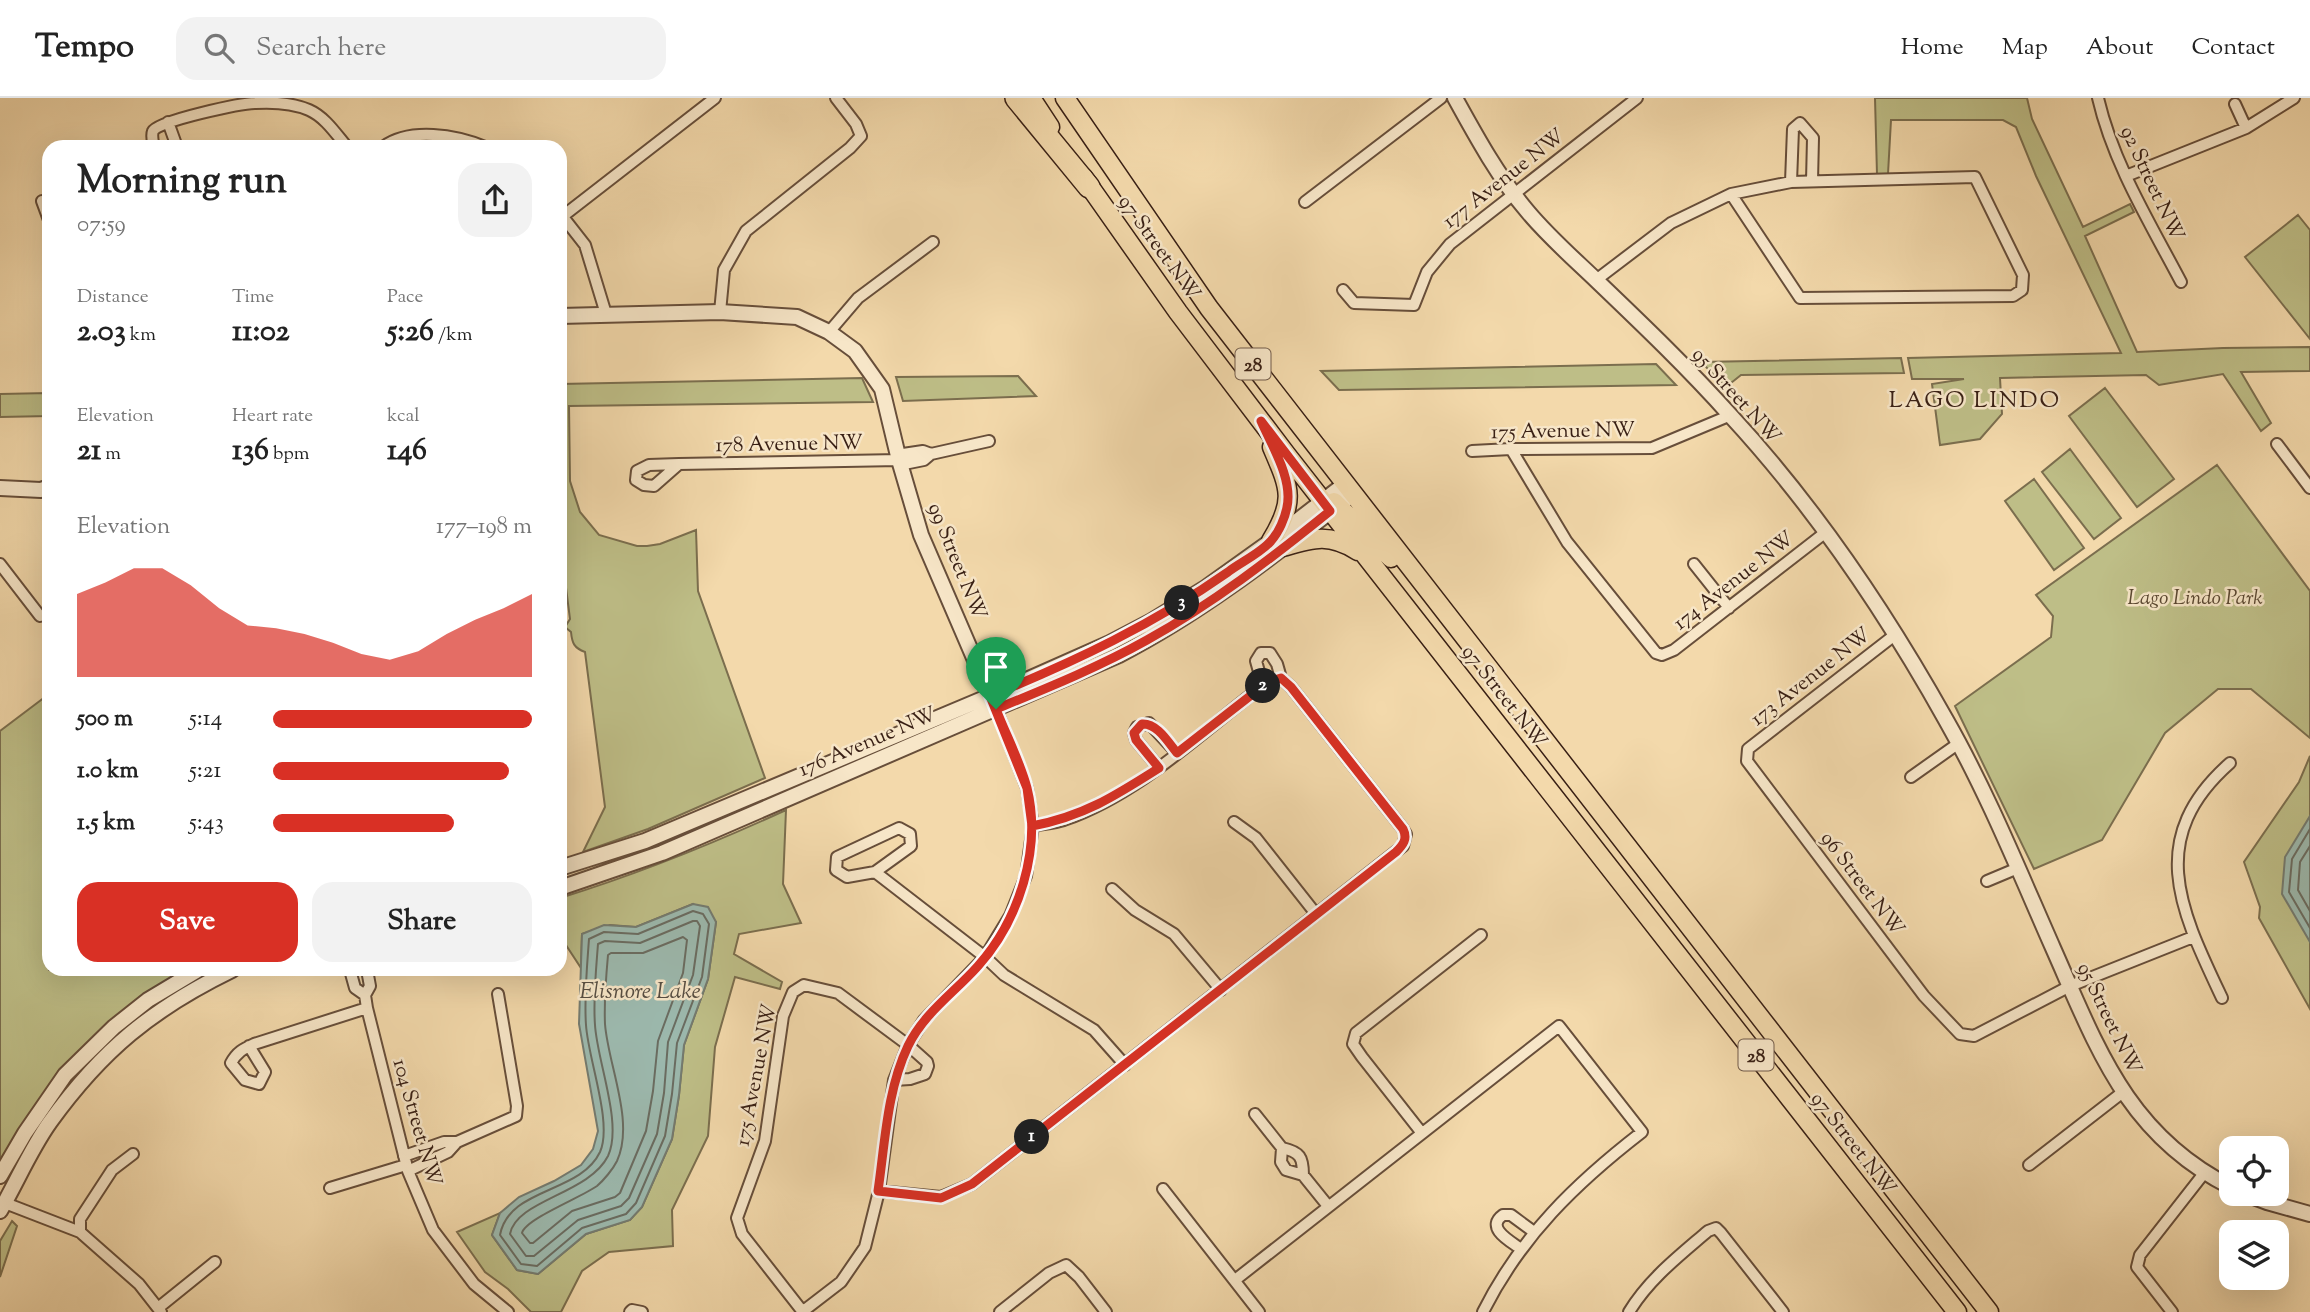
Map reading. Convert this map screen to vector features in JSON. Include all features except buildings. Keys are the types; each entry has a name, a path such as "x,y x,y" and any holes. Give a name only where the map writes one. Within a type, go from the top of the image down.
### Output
{"highway":[{"path":"1016,98 1089,187"}],"main road":[{"name":"97 Street NW","path":"1031,98 1089,187 1178,312 1261,421 1452,621 1989,1312"},
{"name":"97 Street NW","path":"1065,98 1338,499 1364,555 1957,1312"},
{"path":"1261,421 1287,483 1287,508 1277,544 1327,538 1344,542 1364,555"}],"street":[{"path":"567,209 715,98"},
{"path":"720,312 724,270 746,231 850,148 861,136 856,124 836,98"},
{"path":"1305,202 1441,98"},
{"name":"95 Street NW","path":"1455,98 1496,169 1548,233 1731,415 1826,532 1896,634 1959,743 2018,868 2095,1043 2123,1092 2155,1132 2205,1172 2219,1180"},
{"name":"177 Avenue NW","path":"1343,290 1354,303 1414,305 1427,272 1450,244 1637,98"},
{"name":"92 Street NW","path":"2098,98 2104,122 2126,176 2181,282"},
{"path":"2126,176 2246,128 2294,98"},
{"path":"153,140 154,128 168,122 251,103 276,103 310,110 326,122 341,140"},
{"path":"2235,104 2246,128"},
{"path":"168,122 174,140"},
{"path":"1791,182 1793,129 1800,123 1813,138 1812,181"},
{"path":"398,140 418,135 439,140"},
{"path":"1596,280 1671,223 1731,194 1791,182 1975,177 2023,275 2022,290 2013,296 1800,298 1731,194"},
{"path":"567,222 585,245 606,314"},
{"path":"830,332 858,298 933,242"},
{"name":"99 Street NW","path":"567,316 720,312 797,317 830,332 855,352 882,389 921,536 1027,788 1032,826 1026,876 1010,916 985,957"},
{"name":"175 Avenue NW","path":"1472,452 1511,449 1652,448 1731,415"},
{"path":"899,460 903,454 923,451 931,454 989,441"},
{"path":"2277,444 2310,488"},
{"name":"174 Avenue NW","path":"1511,449 1567,542 1656,653 1662,655 1674,650 1826,532"},
{"name":"178 Avenue NW","path":"679,464 899,460"},
{"path":"0,488 42,490"},
{"name":"176 Avenue NW","path":"567,886 662,853 936,733 1152,621 1277,544 1338,499"},
{"path":"0,564 40,616"},
{"path":"1694,564 1729,608"},
{"name":"173 Avenue NW","path":"1748,749 1896,634"},
{"path":"878,1191 941,1198 972,1184 1403,846 1403,829 1291,687 1281,678 1270,653 1261,653 1256,661 1263,686"},
{"path":"1032,826 1062,820 1105,803 1159,768 1263,686 1281,678"},
{"name":"176 Avenue NW","path":"567,866 645,841 993,703"},
{"path":"1159,768 1136,740 1134,733 1138,727 1149,723 1177,753"},
{"path":"1911,777 1959,743"},
{"name":"96 Street NW","path":"1748,749 1747,761 1924,996 1960,1034 1974,1035 2070,986"},
{"path":"2222,998 2184,912 2178,861 2183,834 2202,791 2230,763"},
{"path":"1234,822 1256,838 1317,914"},
{"path":"875,872 911,846 909,834 899,828 837,857 836,870 847,877 875,872 985,957 1004,975 1094,1030 1125,1065"},
{"path":"1987,881 2018,868"},
{"path":"1112,889 1135,910 1174,934 1221,990"},
{"path":"1421,1132 1353,1044 1356,1033 1481,935"},
{"path":"2070,986 2193,936"},
{"path":"803,1312 841,1282 865,1247 878,1191 894,1080 908,1045 924,1020 985,957"},
{"path":"0,1176 25,1133 65,1075 114,1027 148,1000 188,976"},
{"path":"215,1262 160,1310 139,1284 80,1233 2,1205 50,1123 100,1060 163,1007 219,976"},
{"name":"104 Street NW","path":"352,976 355,988 365,995"},
{"name":"104 Street NW","path":"368,976 370,986 365,995 367,1008 406,1164 433,1230 474,1284 508,1312"},
{"name":"175 Avenue NW","path":"803,1312 742,1234 737,1218 765,1141 783,1016 793,992 804,985 838,993 908,1045"},
{"path":"330,1188 406,1164 444,1142 457,1142 516,1116 498,994"},
{"path":"249,1046 367,1008"},
{"path":"1235,1280 1559,1026 1642,1132 1574,1188 1534,1232 1483,1312"},
{"path":"894,1080 919,1077 927,1071 927,1062 908,1045"},
{"path":"2029,1166 2123,1092"},
{"path":"1255,1114 1282,1148 1299,1154 1303,1161 1303,1175"},
{"path":"1282,1148 1283,1166 1290,1172 1303,1175 1328,1206"},
{"path":"80,1233 80,1220 112,1170 133,1154"},
{"path":"2172,1312 2137,1267 2140,1255 2205,1172"},
{"path":"1163,1189 1259,1312"},
{"path":"2281,1206 2310,1214"},
{"path":"1521,1249 1499,1232 1496,1226 1498,1219 1503,1215 1511,1215 1534,1232"},
{"path":"1629,1312 1639,1296 1666,1267 1708,1231 1716,1228 1783,1312"},
{"path":"1000,1312 1049,1273 1066,1265 1079,1277 1106,1312"},
{"path":"630,1312 642,1312"}],"green space":[{"path":"1875,98 2027,98 2032,119 2083,227 2130,204 2134,212 2085,236 2137,352 2310,347 2310,371 2241,372 2271,423 2261,431 2223,374 2159,385 2146,375 2000,378 2002,414 1980,439 1940,445 1932,384 1964,379 1912,379 1908,358 2121,353 2036,176 2016,127 2003,120 1891,120 1888,174 1877,174"},
{"path":"2298,215 2310,230 2310,339 2245,257"},
{"path":"1901,358 1904,373 1741,375 1726,387 1701,362"},
{"path":"1656,364 1676,385 1339,390 1321,371"},
{"path":"1018,376 1036,396 903,401 896,377"},
{"path":"862,378 873,402 569,406 570,481 580,512 599,535 637,546 647,546 660,544 696,530 698,591 765,778 648,829 583,852 605,807 585,652 576,647 571,632 567,629 570,619 567,596 567,384"},
{"path":"2105,388 2174,479 2137,507 2069,416"},
{"path":"42,393 42,416 0,417 0,394"},
{"path":"2070,449 2121,518 2094,539 2042,472"},
{"name":"Lago Lindo Park","path":"2217,465 2310,591 2310,738 2251,689 2218,689 2165,733 2102,840 2034,869 1955,706 2051,637 2053,616 2036,595"},
{"path":"2034,479 2084,548 2054,570 2005,501"},
{"path":"42,699 42,976 179,976 141,996 60,1069 0,1160 0,731"},
{"path":"2310,756 2310,1009 2259,918 2260,907 2244,862 2299,782"},
{"path":"786,810 783,884 801,923 739,934 734,954 782,982 780,989 735,977 715,1047 708,1136 672,1210 673,1246 609,1252 582,1271 561,1312 531,1312 508,1289 485,1272 457,1232 500,1213 492,1235 517,1270 538,1274 586,1234 630,1220 642,1207 672,1139 684,1045 708,979 716,922 693,904 636,927 610,925 582,934 581,968 567,947 567,896 618,879"},
{"path":"12,1221 17,1226 0,1277 0,1241"}],"water":[{"path":"2310,816 2310,942 2282,894 2285,857"},
{"name":"Elisnore Lake","path":"693,904 708,907 716,922 708,979 684,1045 672,1139 642,1207 630,1220 586,1234 538,1274 517,1270 492,1235 500,1213 519,1197 581,1165 593,1149 598,1131 579,1024 582,934 604,925 636,927"}],"district":[{"name":"LAGO LINDO","path":"1975,399"}],"route":[{"path":"996,709 1011,744 1027,788 1032,826 1026,876 1010,916 985,957 924,1020 908,1045 894,1080 878,1191 941,1198 972,1184 1396,852 1403,846 1405,839 1403,829 1291,687 1281,678 1268,682 1177,753 1154,727 1149,723 1142,724 1134,733 1136,740 1159,768 1105,803 1062,820 1032,826 1027,788 990,696 1110,643 1152,621 1204,589 1271,541 1282,522 1288,495 1287,483 1261,421 1330,511 1194,613 1119,655 996,709"}]}
